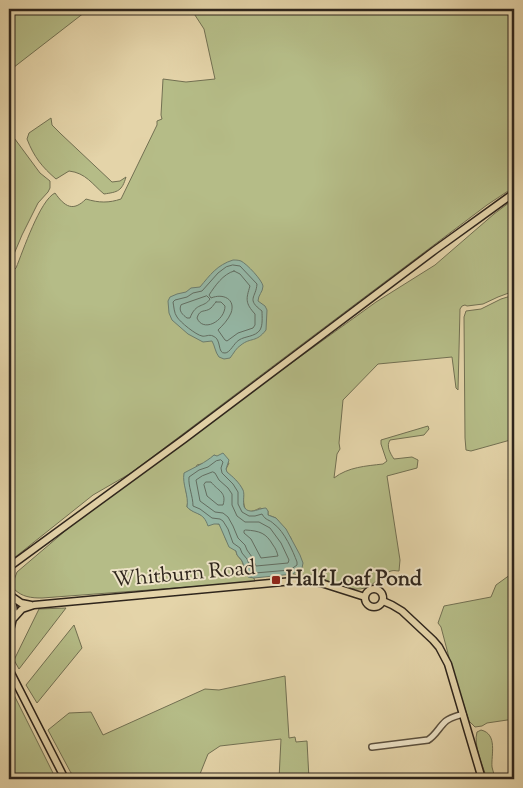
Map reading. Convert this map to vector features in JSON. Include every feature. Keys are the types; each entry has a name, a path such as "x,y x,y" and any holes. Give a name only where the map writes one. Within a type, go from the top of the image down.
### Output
{"main road":[{"path":"9,567 184,439 514,192"},
{"path":"9,572 20,560"},
{"name":"Whitburn Road","path":"13,619 22,609 34,605 293,581 321,583 365,597"},
{"path":"377,589 382,593 383,597 378,606 371,607 367,604 365,597 368,591 377,589"},
{"path":"9,594 13,602 14,611 9,634"},
{"name":"Whitburn Road","path":"9,594 21,603 34,605"},
{"path":"382,601 402,611 439,647 448,664 482,779"},
{"path":"9,669 65,779"}],"street":[{"path":"372,747 428,740 434,737 446,720 463,714"}],"green space":[{"path":"9,9 89,9 9,71"},
{"path":"191,9 514,9 514,187 487,205 131,473 93,495 9,562 9,275 16,268 38,215 49,198 55,193 62,202 73,207 86,199 104,202 121,199 157,125 157,121 162,119 163,79 186,82 215,79 204,29"},
{"path":"51,118 52,125 112,182 120,181 126,177 121,188 104,194 80,174 69,171 56,179 47,170 39,161 27,139 29,133"},
{"path":"9,131 40,173 50,181 50,188 38,203 9,266"},
{"path":"514,199 514,291 483,304 465,305 460,309 458,390 456,388 452,357 378,364 343,400 340,449 337,454 334,478 351,469 383,464 387,461 381,440 428,426 429,429 424,435 390,440 388,445 394,459 412,457 418,460 417,468 387,476 400,560 399,571 388,572 369,586 360,589 344,587 319,576 293,574 297,571 291,538 276,518 268,515 268,511 260,508 253,511 246,509 242,489 226,472 229,463 214,455 206,463 197,465 186,491 187,507 219,524 226,540 242,561 248,576 254,578 255,582 42,598 20,594 14,589 14,580 17,572 71,526 376,302 435,265"},
{"path":"514,295 514,439 471,451 466,450 464,317 466,311 481,309"},
{"path":"514,572 514,719 487,723 475,727 469,721 441,627 438,623 444,606 491,597 496,585"},
{"path":"66,608 19,669 14,660 39,609"},
{"path":"74,625 82,648 37,703 26,685"},
{"path":"285,676 289,738 295,737 296,742 307,741 309,779 279,779 281,739 220,746 208,754 198,779 88,779 71,773 48,730 69,713 91,712 103,735 205,689 219,690"},
{"path":"9,685 56,779 9,779"},
{"path":"481,730 486,732 492,740 492,767 496,779 487,779 479,756 476,737 477,732"}],"water":[{"path":"233,260 244,263 262,283 263,288 258,301 267,310 266,330 259,337 239,346 230,358 224,359 219,357 212,341 203,342 188,334 172,320 168,301 170,297 186,292 191,288 200,287 218,268"},
{"name":"Half Loaf Pond","path":"223,453 229,460 227,472 238,482 243,490 245,508 252,511 266,508 268,515 276,518 286,529 303,563 302,568 293,574 248,577 242,561 236,551 229,547 219,524 208,526 202,516 187,507 184,473 214,455 217,456"}],"place":[{"name":"Half Loaf Pond","path":"276,580"}]}
